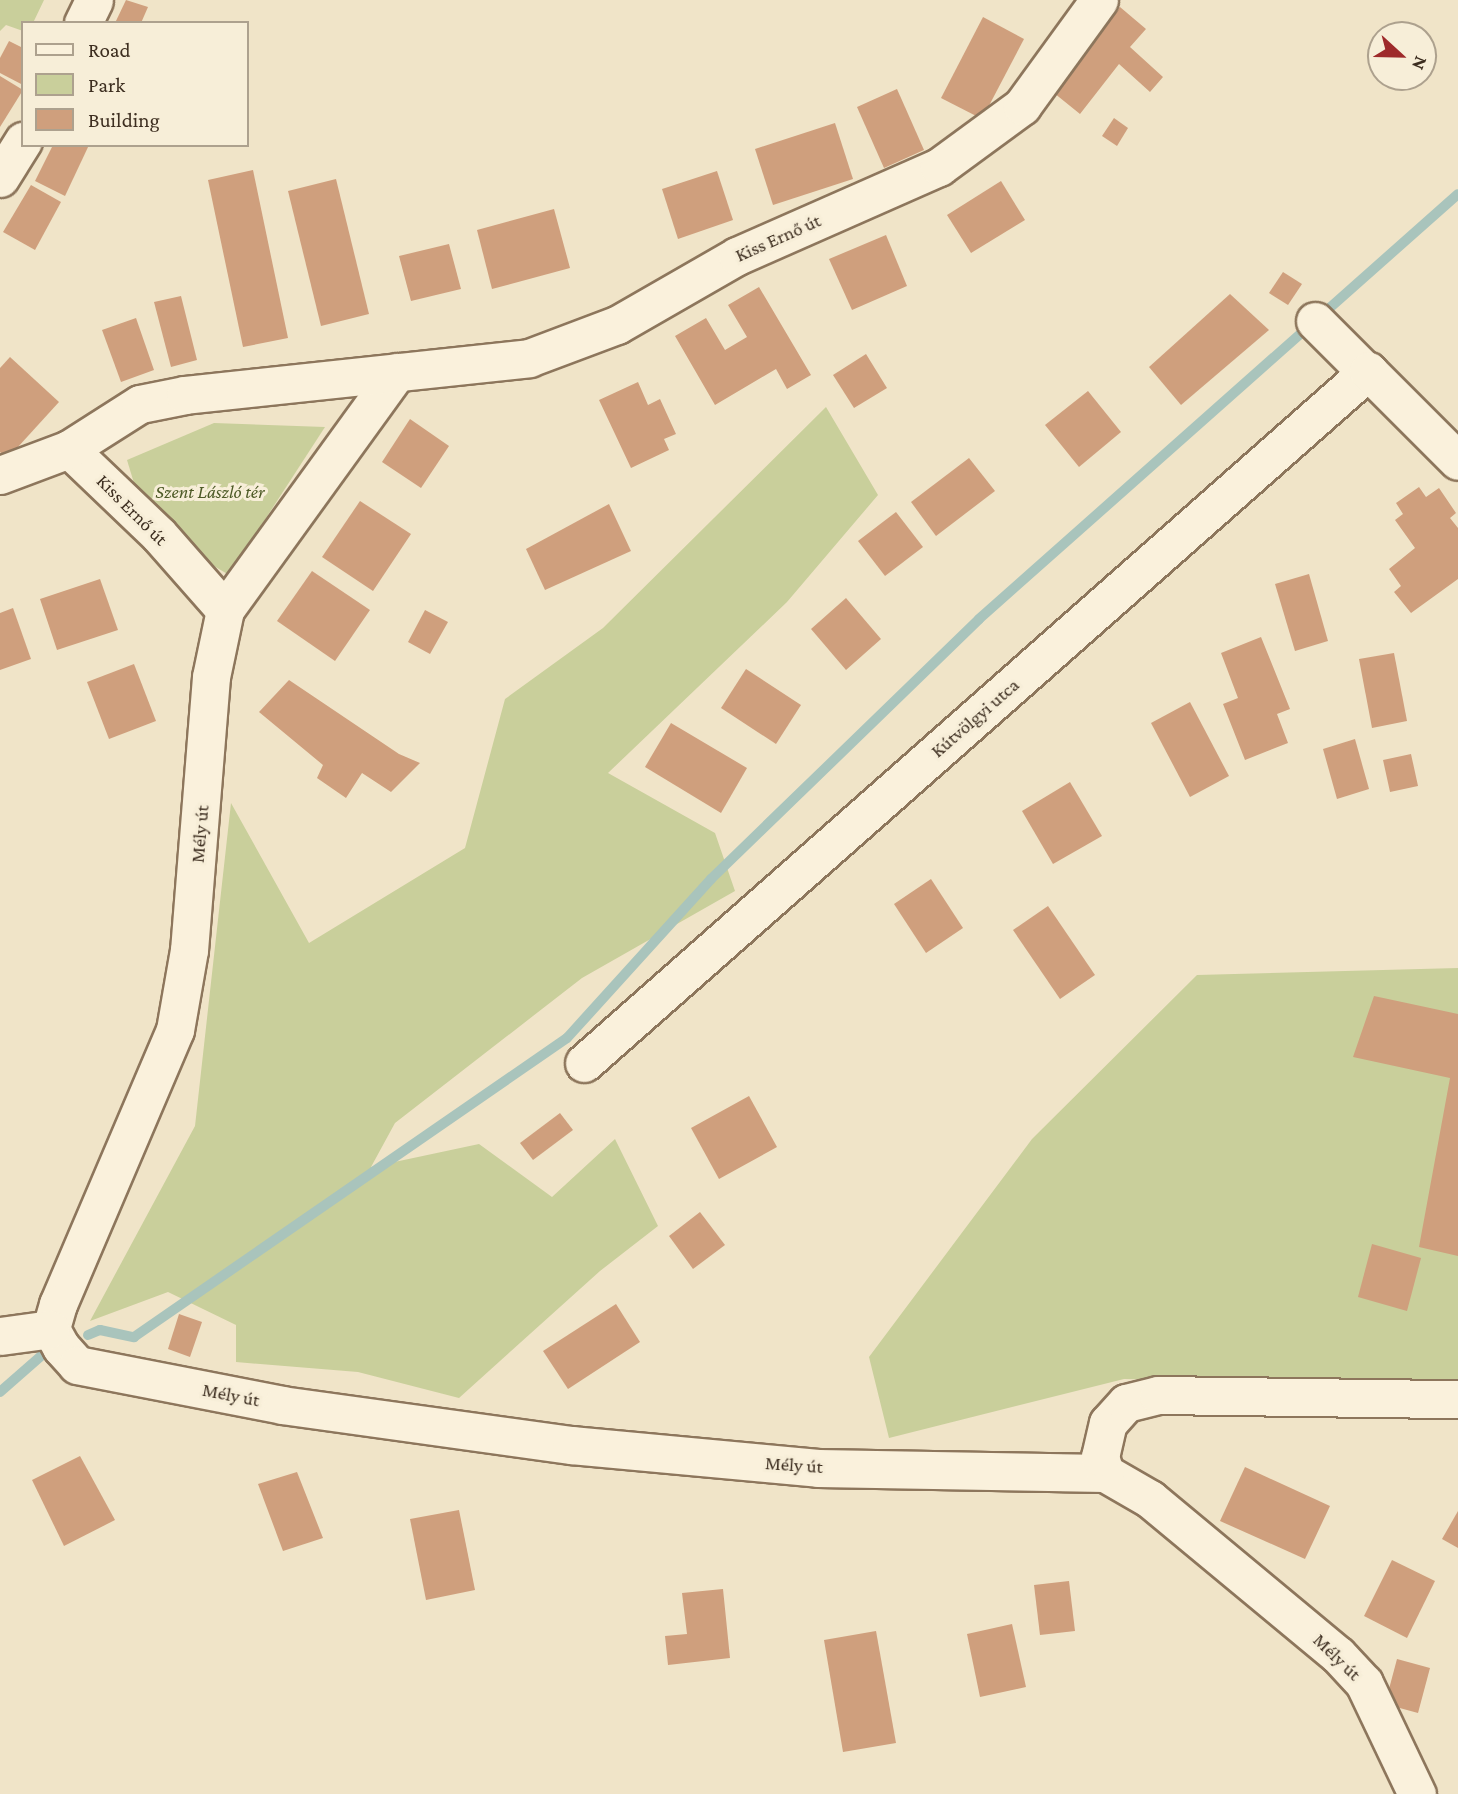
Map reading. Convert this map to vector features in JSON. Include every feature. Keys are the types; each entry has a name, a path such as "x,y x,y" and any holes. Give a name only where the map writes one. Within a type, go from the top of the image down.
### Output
{"street":[{"path":"84,21 94,0"},
{"name":"Kiss Ernő út","path":"225,610 159,535 69,449 140,404 529,358 617,325 737,256 939,167 1022,106 1099,0"},
{"path":"0,178 21,144"},
{"path":"1315,321 1458,461"},
{"path":"225,610 397,372"},
{"name":"Kútvölgyi utca","path":"583,1063 1367,373"},
{"path":"0,475 69,449"},
{"name":"Mély út","path":"225,610 211,677 189,950 175,1030 72,1267 51,1329 77,1365 282,1405 570,1445 818,1468 1105,1473 1150,1499 1338,1655 1364,1684 1417,1794"},
{"path":"0,1336 51,1329"},
{"path":"1105,1473 1100,1457 1108,1423 1126,1402 1158,1395 1458,1399"}],"green space":[{"path":"0,0 44,0 34,21 21,21 21,30 6,25 0,31"},
{"path":"826,407 878,495 787,602 608,773 715,833 735,891 582,978 395,1123 371,1167 479,1144 552,1197 615,1139 658,1226 600,1271 459,1398 358,1372 236,1362 236,1325 168,1292 90,1321 195,1126 231,803 309,943 465,848 505,699 603,628"},
{"name":"Szent László tér","path":"214,423 325,427 229,575 147,526 127,460"},
{"path":"1458,968 1458,1385 1124,1379 889,1438 869,1357 1032,1139 1197,975"}],"building":[{"path":"126,0 148,7 142,21 116,21"},
{"path":"1120,7 1146,29 1130,47 1163,77 1150,92 1119,64 1080,114 1054,93"},
{"path":"983,17 1024,39 982,119 941,98"},
{"path":"9,41 21,47 21,84 0,73 0,58"},
{"path":"0,76 21,89 21,93 0,127"},
{"path":"897,89 924,150 884,168 857,107"},
{"path":"1114,118 1128,128 1117,146 1102,136"},
{"path":"835,123 853,179 773,205 755,149"},
{"path":"52,147 88,147 65,196 35,181"},
{"path":"253,170 288,338 243,347 208,180"},
{"path":"717,171 733,220 678,239 662,189"},
{"path":"336,179 369,314 321,326 288,191"},
{"path":"1001,181 1025,220 971,253 947,215"},
{"path":"31,185 61,202 35,250 3,232"},
{"path":"554,209 570,268 492,289 477,230"},
{"path":"886,235 907,286 852,310 829,259"},
{"path":"449,244 461,289 411,301 399,256"},
{"path":"1283,272 1302,284 1288,305 1269,293"},
{"path":"759,287 811,375 787,389 776,369 715,405 675,336 706,318 725,350 747,337 728,305"},
{"path":"1230,294 1269,330 1181,405 1149,367"},
{"path":"181,296 197,360 171,367 154,302"},
{"path":"136,318 154,370 121,382 102,330"},
{"path":"866,354 887,388 854,408 833,375"},
{"path":"10,357 59,402 7,459 0,452 0,368"},
{"path":"638,382 648,405 660,399 676,434 664,439 669,450 631,468 599,400"},
{"path":"1088,391 1121,432 1079,467 1045,425"},
{"path":"410,419 449,446 421,488 382,462"},
{"path":"969,458 995,491 936,536 911,502"},
{"path":"1419,487 1426,497 1439,488 1456,513 1450,518 1458,528 1458,579 1411,613 1394,592 1401,586 1389,569 1415,548 1395,520 1403,514 1396,503"},
{"path":"360,501 411,534 373,591 322,557"},
{"path":"609,504 631,551 545,590 526,549"},
{"path":"896,512 923,547 885,576 858,541"},
{"path":"312,571 370,610 335,661 277,621"},
{"path":"1309,574 1328,641 1295,651 1275,584"},
{"path":"100,579 118,630 57,650 40,599"},
{"path":"846,598 881,639 846,670 811,629"},
{"path":"13,608 31,659 0,670 0,613"},
{"path":"425,610 448,622 430,654 408,642"},
{"path":"1261,637 1290,709 1277,714 1288,743 1245,760 1223,704 1238,698 1221,653"},
{"path":"1394,653 1407,721 1372,728 1359,659"},
{"path":"134,664 156,721 109,739 87,682"},
{"path":"746,669 801,705 776,744 721,708"},
{"path":"289,680 399,754 420,763 391,792 362,773 346,798 317,778 323,765 259,712"},
{"path":"1190,702 1229,776 1190,797 1151,723"},
{"path":"671,723 747,768 721,813 645,767"},
{"path":"1355,739 1369,789 1337,799 1323,749"},
{"path":"1411,754 1418,786 1390,792 1383,760"},
{"path":"1070,782 1102,836 1053,864 1022,811"},
{"path":"931,879 963,928 926,953 894,904"},
{"path":"1048,906 1095,975 1060,999 1013,930"},
{"path":"1374,996 1458,1014 1458,1256 1419,1247 1450,1078 1353,1057"},
{"path":"749,1096 777,1147 719,1179 691,1128"},
{"path":"560,1113 573,1130 533,1160 520,1143"},
{"path":"700,1212 725,1245 693,1269 669,1236"},
{"path":"1372,1244 1421,1258 1407,1311 1358,1297"},
{"path":"616,1304 640,1342 568,1389 543,1351"},
{"path":"179,1314 202,1322 190,1357 168,1349"},
{"path":"80,1456 115,1520 64,1546 32,1480"},
{"path":"1245,1467 1330,1506 1305,1559 1220,1521"},
{"path":"297,1472 323,1538 283,1551 258,1484"},
{"path":"459,1510 475,1590 426,1600 410,1519"},
{"path":"1458,1511 1458,1548 1442,1539"},
{"path":"1392,1560 1435,1581 1407,1638 1364,1616"},
{"path":"1069,1581 1075,1631 1040,1635 1034,1585"},
{"path":"723,1589 730,1658 668,1665 665,1636 687,1634 682,1593"},
{"path":"1012,1624 1026,1687 980,1697 967,1634"},
{"path":"876,1631 896,1743 843,1752 824,1640"},
{"path":"1397,1659 1430,1668 1418,1713 1385,1704"}],"waterway":[{"path":"88,1335 100,1330 134,1337 567,1038 711,879 979,619 1458,194"},
{"path":"0,1392 41,1356"}]}
